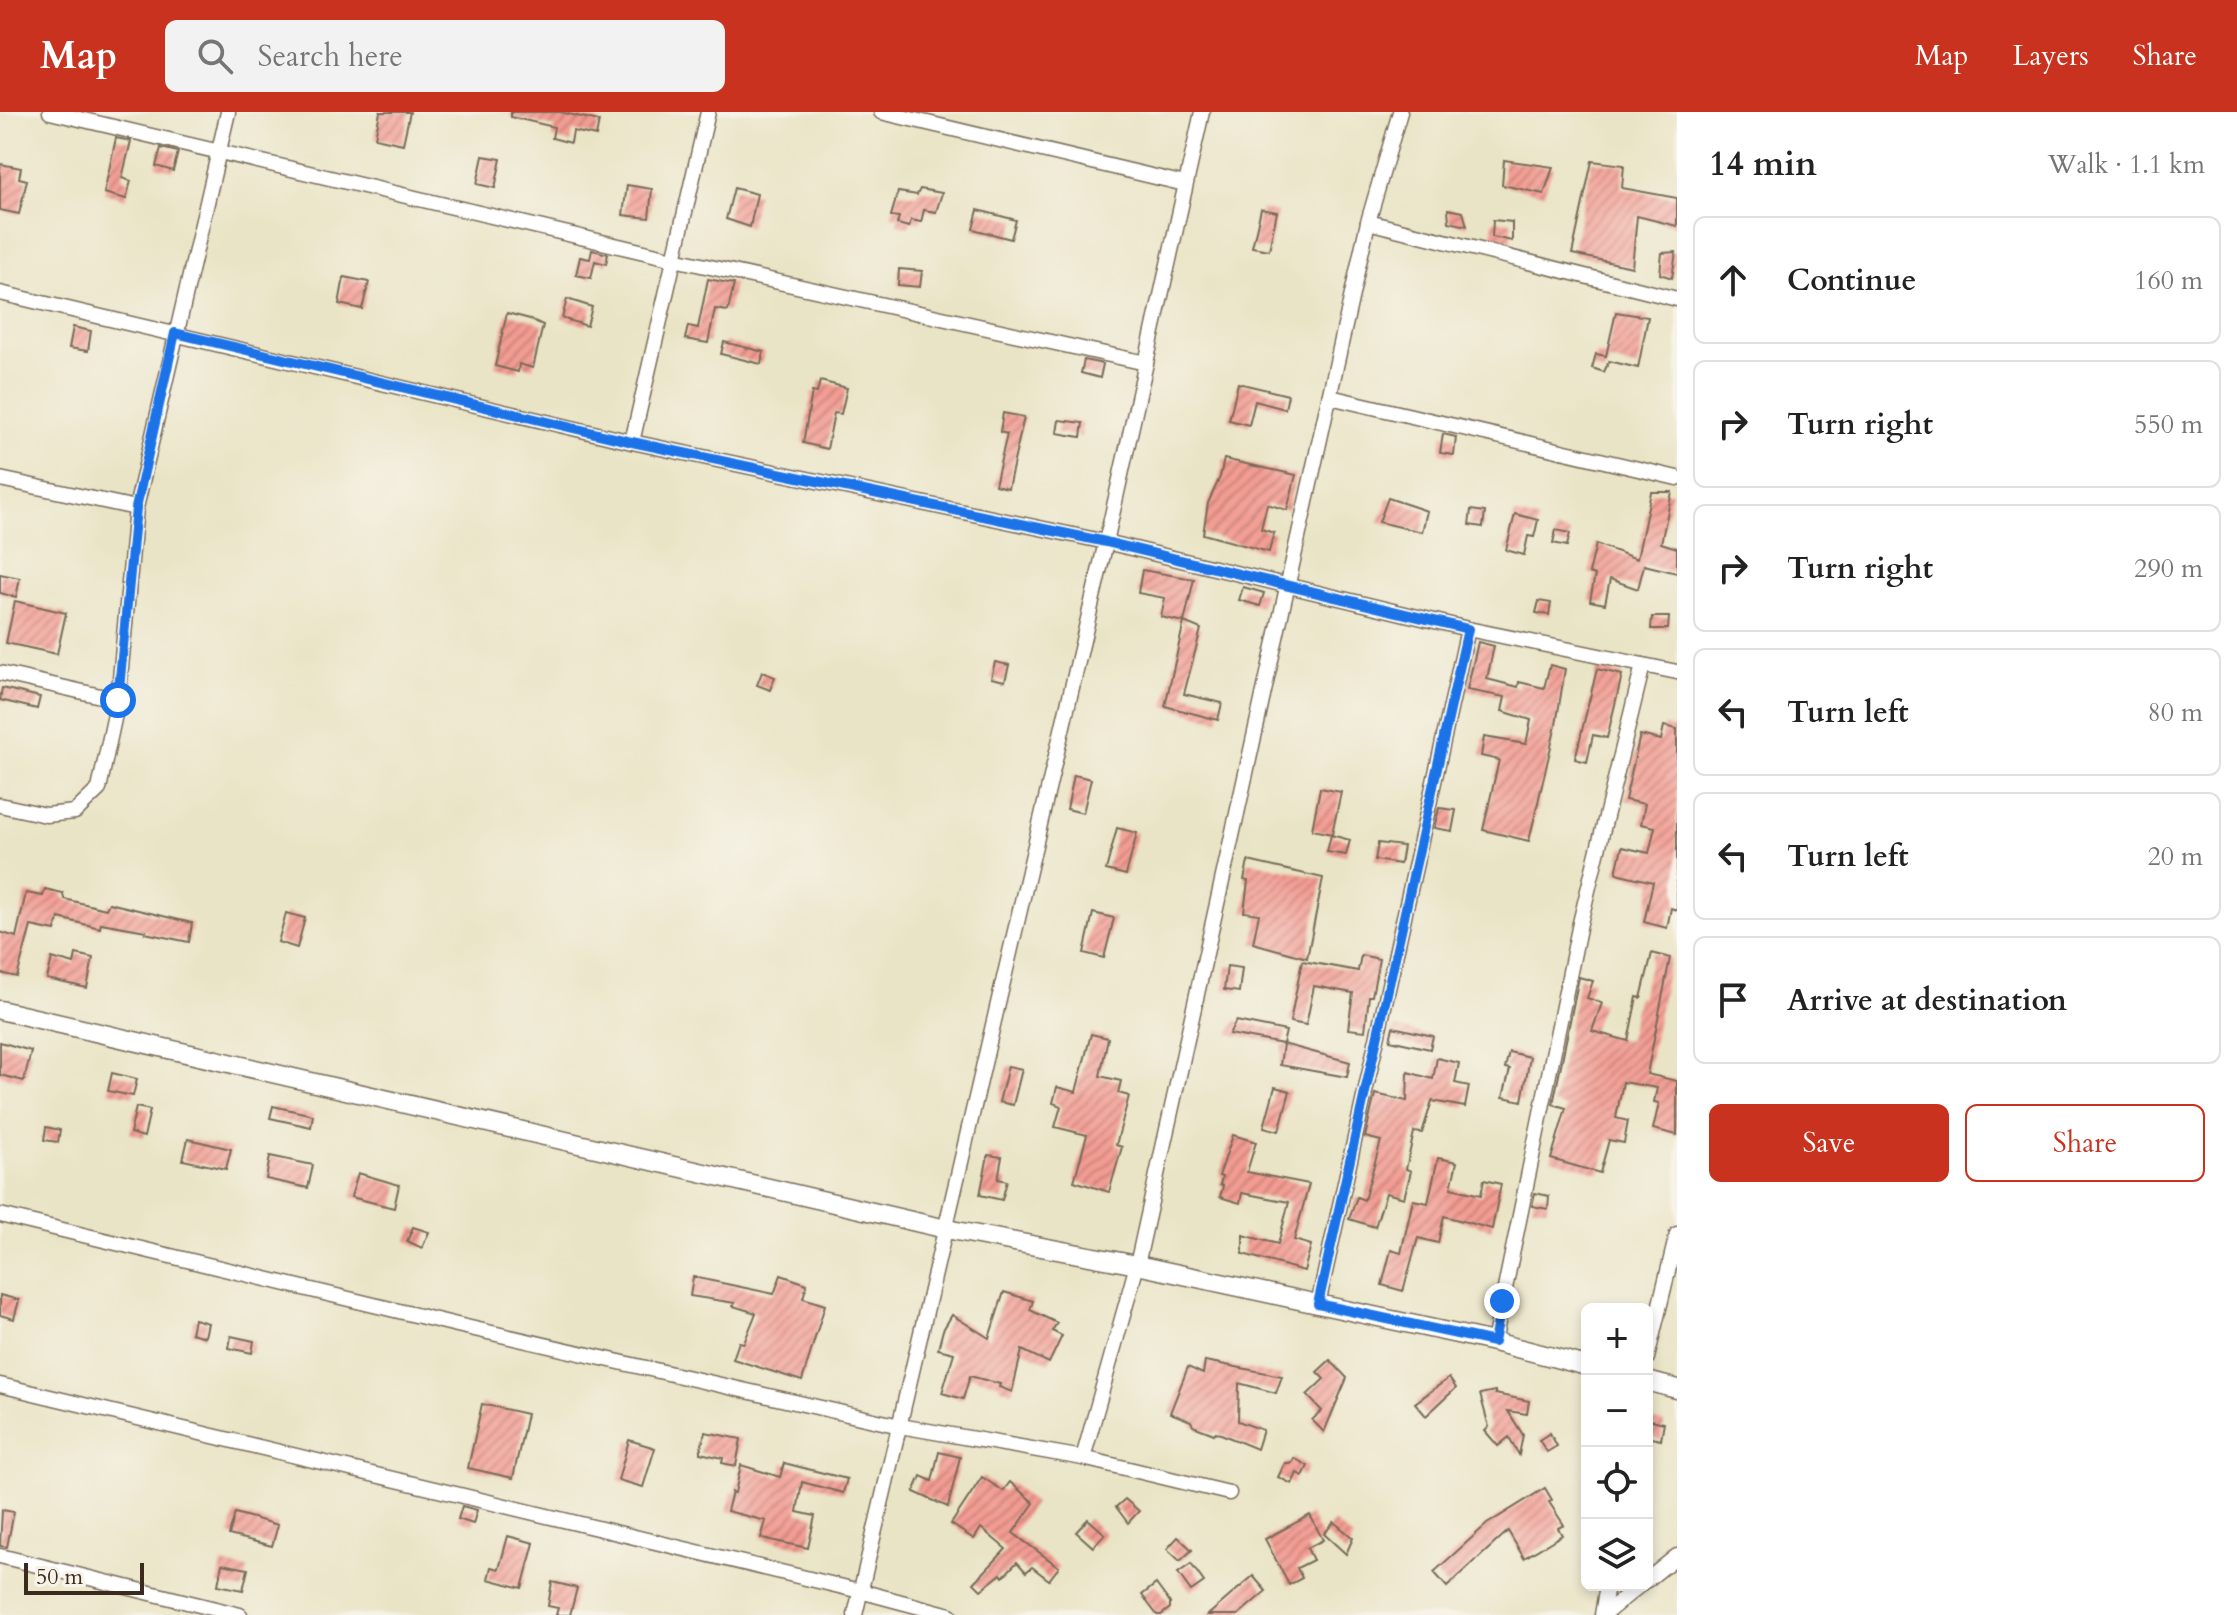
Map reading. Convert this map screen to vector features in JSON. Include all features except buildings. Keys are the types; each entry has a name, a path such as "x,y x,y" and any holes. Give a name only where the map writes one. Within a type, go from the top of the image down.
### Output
{"street":[{"path":"50,112 674,259 1146,363"},
{"path":"0,805 46,815 75,812 99,789 118,700 136,508 228,112"},
{"path":"632,442 708,112"},
{"path":"881,112 1185,184"},
{"path":"855,1615 1106,542 1202,112"},
{"path":"1083,1458 1137,1265 1368,222 1400,112"},
{"path":"1368,222 1677,299"},
{"path":"0,293 632,442 1106,542 1468,629 1677,672"},
{"path":"1330,397 1677,478"},
{"path":"0,479 136,508"},
{"path":"1318,1304 1468,629"},
{"path":"1494,1342 1580,923 1643,665"},
{"path":"0,673 118,700"},
{"path":"0,1010 946,1229 1137,1265 1494,1342 1581,1364"},
{"path":"0,1215 457,1325 900,1426 1083,1458 1229,1493"},
{"path":"1653,1333 1677,1234"},
{"path":"1653,1383 1677,1389"},
{"path":"0,1385 950,1615"},
{"path":"0,1556 240,1615"},
{"path":"1653,1575 1677,1556"},
{"path":"1602,1615 1606,1591"},
{"path":"1602,1615 1632,1591"}],"route":[{"path":"118,700 136,508 175,333 632,442 1106,542 1468,629 1318,1304 1494,1342 1502,1301"}]}
